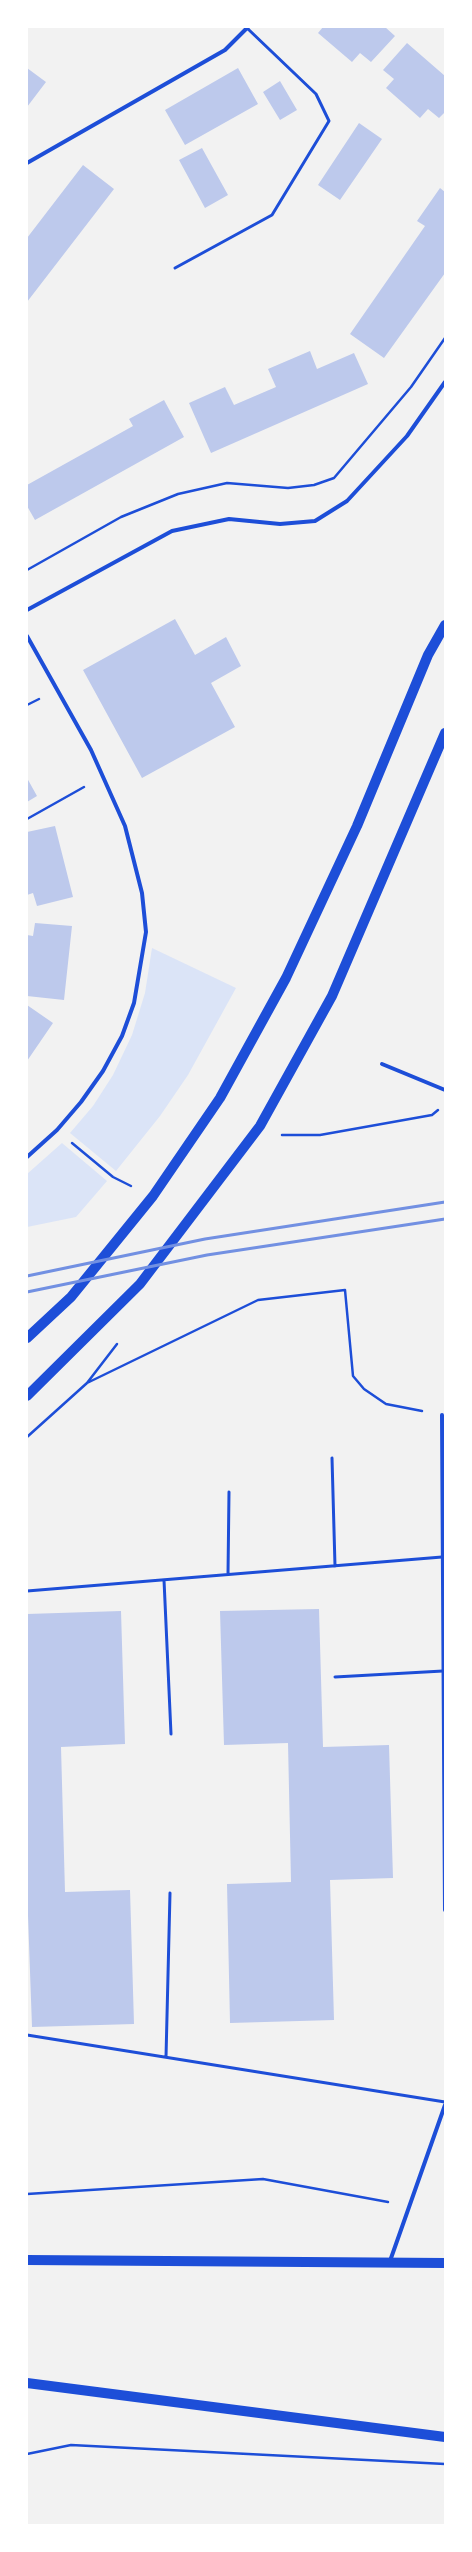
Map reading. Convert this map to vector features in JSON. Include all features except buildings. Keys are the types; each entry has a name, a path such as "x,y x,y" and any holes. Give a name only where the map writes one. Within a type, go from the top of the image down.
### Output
{"main road":[{"path":"27,1338 71,1297 153,1196 220,1098 286,978 357,826 428,655 445,625"},
{"path":"27,1396 140,1284 260,1126 332,996 445,733"},
{"path":"27,2260 445,2263"},
{"path":"27,2383 445,2437"}],"street":[{"path":"27,163 225,50 248,28"},
{"path":"27,610 172,531 229,519 280,524 315,521 347,501 407,436 445,382"},
{"path":"27,636 103,777 125,826 142,893 146,932 134,1003 122,1036 103,1071 57,1130 27,1157"},
{"path":"382,1064 445,1090"},
{"path":"442,1415 445,1910"},
{"path":"390,2262 445,2105"}],"lane":[{"path":"175,268 272,215 329,121 316,94 248,28"},
{"path":"332,1458 335,1566"},
{"path":"228,1574 230,1492"},
{"path":"27,1591 442,1557"},
{"path":"164,1580 171,1734"},
{"path":"335,1677 443,1672"},
{"path":"166,2057 170,1894"},
{"path":"27,2035 445,2102"}],"path":[{"path":"27,570 121,517 178,494 227,483 288,488 314,485 334,478 411,387 445,338"},
{"path":"27,819 103,777"},
{"path":"275,1136 320,1134 432,1115 441,1108"},
{"path":"82,1151 113,1177"},
{"path":"87,1383 258,1300 345,1290 353,1376 364,1389 386,1404 442,1415"},
{"path":"27,1437 87,1383 115,1346"},
{"path":"27,2194 263,2179 410,2206"},
{"path":"27,2454 71,2445 445,2464"}],"shaded area":[{"path":"152,948 236,988 188,1075 160,1116 116,1171 70,1133 93,1106 113,1075 132,1035 145,993"},
{"path":"62,1143 107,1181 76,1217 27,1227 27,1174"}],"railway":[{"path":"27,1276 205,1239 445,1202"},
{"path":"27,1292 207,1255 445,1219"}]}
